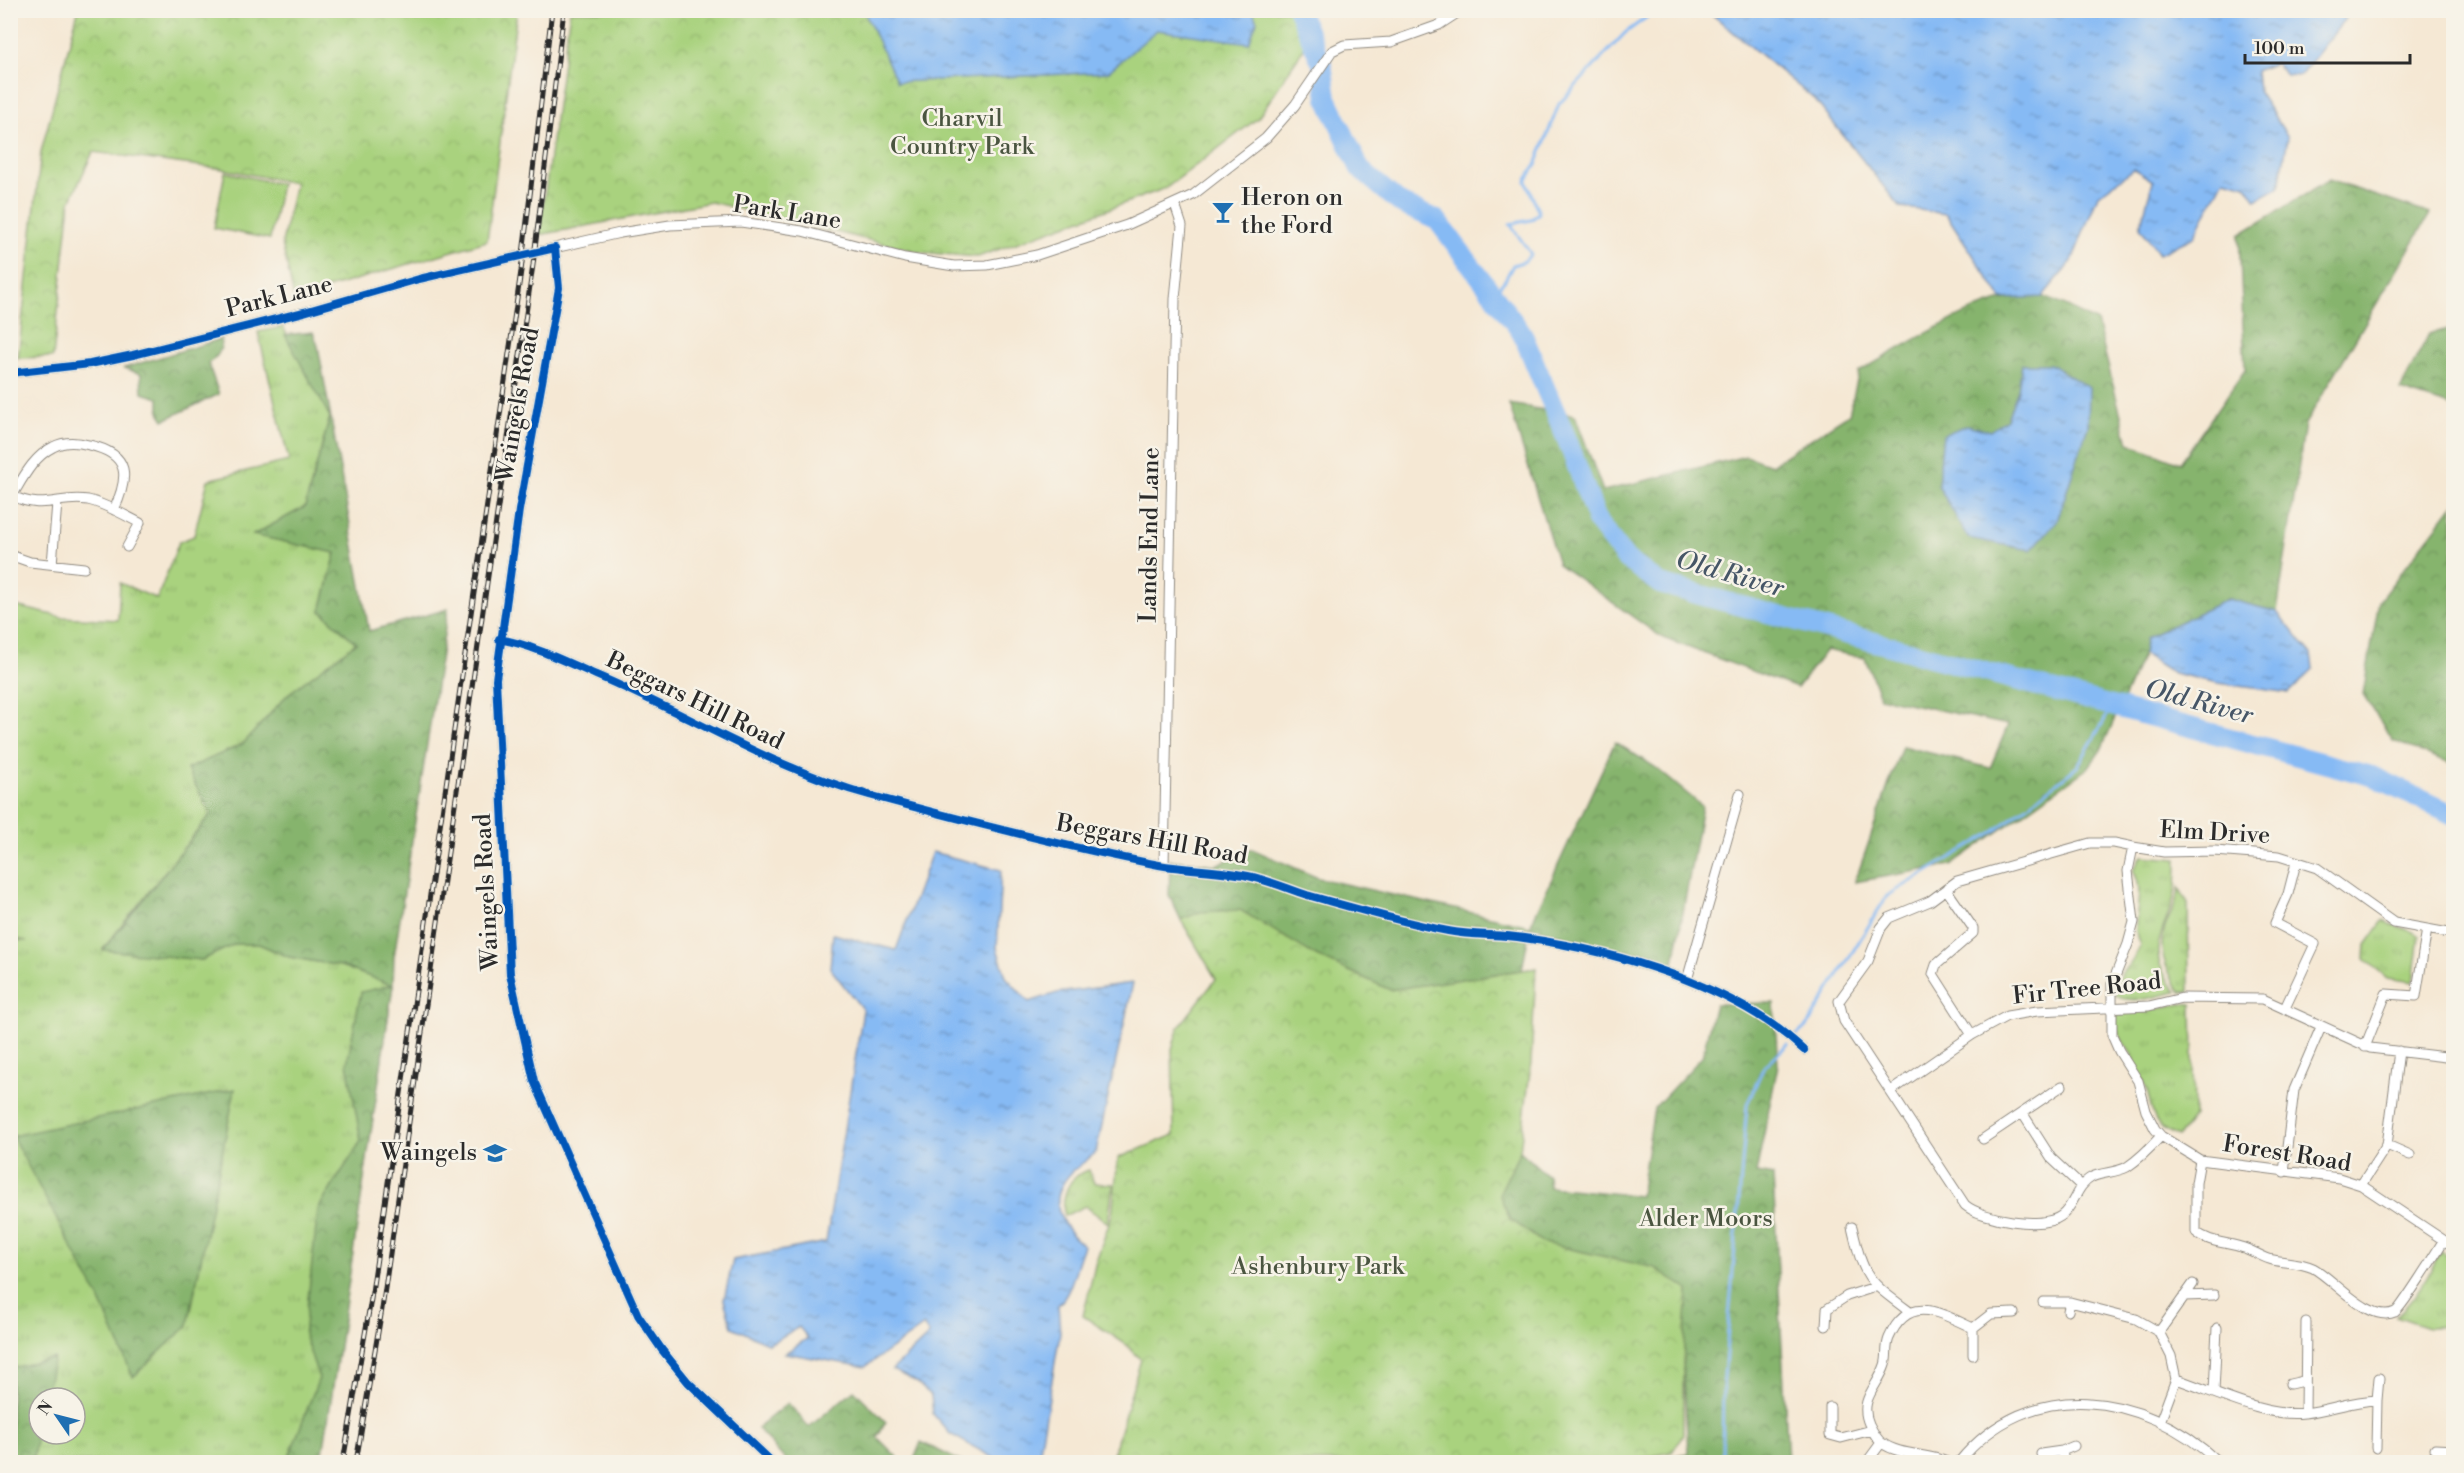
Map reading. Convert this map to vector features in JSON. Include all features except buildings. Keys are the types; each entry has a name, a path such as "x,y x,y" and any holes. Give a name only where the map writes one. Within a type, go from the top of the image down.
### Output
{"street":[{"name":"Park Lane","path":"10,374 90,364 133,355 304,312 419,279 670,225 741,222 802,231 931,264 987,265 1037,255 1083,241 1175,206 1193,195 1266,138 1295,105 1332,51 1344,45 1391,42 1439,25 1462,10"},
{"name":"Lands End Lane","path":"1164,866 1175,299 1182,226 1175,206"},
{"name":"Waingels Road","path":"555,248 559,288 499,639 495,679 510,974 534,1081 638,1315 688,1382 772,1462"},
{"path":"114,510 122,491 122,463 110,451 73,442 52,447 26,471 11,496 33,503 86,500 114,510 140,523 127,547"},
{"path":"52,564 57,503"},
{"path":"10,555 30,562 84,568"},
{"name":"Beggars Hill Road","path":"499,639 522,643 635,691 776,762 839,787 1002,831 1164,866 1251,876 1304,894 1451,932 1524,938 1621,956 1687,980 1764,1019 1804,1050"},
{"path":"1687,980 1740,794"},
{"name":"Elm Drive","path":"1946,889 1968,875 2077,846 2114,843 2164,852 2215,851 2279,856 2317,868 2394,923 2454,934"},
{"path":"2133,847 2128,871 2134,922 2112,984 2110,1007 2115,1043 2138,1081 2146,1111 2161,1136 2200,1160"},
{"path":"2296,863 2288,894 2275,923 2315,944 2285,1008 2366,1047 2454,1058"},
{"path":"1972,1035 1934,974 1936,965 1973,933 1973,928 1946,889 1923,905 1902,910 1889,918 1881,928 1868,960 1839,1001 1844,1021 1965,1205 1976,1213 1995,1218 2046,1222 2064,1213 2081,1186 2091,1178 2126,1167 2161,1136"},
{"path":"2366,1047 2386,994 2416,996 2427,929"},
{"name":"Fir Tree Road","path":"1891,1091 1972,1035 1999,1019 2018,1013 2149,1006 2182,998 2256,998 2285,1008"},
{"path":"2284,1172 2294,1090 2321,1027"},
{"path":"2361,1185 2387,1145 2399,1051"},
{"path":"1983,1139 2062,1086"},
{"path":"2023,1114 2051,1158 2081,1186"},
{"path":"2387,1145 2410,1155"},
{"name":"Forest Road","path":"2444,1241 2419,1275 2401,1308 2392,1313 2384,1313 2344,1294 2315,1269 2298,1263 2273,1260 2247,1249 2201,1236 2195,1227 2200,1160 2339,1178 2361,1185 2454,1247"},
{"path":"1852,1227 1860,1264 1875,1287 1910,1312"},
{"path":"2158,1332 2193,1284"},
{"path":"1826,1326 1827,1309 1847,1296 1875,1287"},
{"path":"2170,1296 2182,1299 2214,1295"},
{"path":"2093,1308 2100,1298"},
{"path":"2043,1302 2093,1308 2136,1319 2158,1332 2171,1356 2176,1379 2160,1422"},
{"path":"1947,1462 1932,1455 1899,1451 1881,1443 1864,1414 1869,1392 1885,1366 1888,1340 1897,1323 1910,1312 1932,1309 1973,1328"},
{"path":"1973,1328 1991,1314 2014,1313"},
{"path":"2305,1413 2303,1381 2306,1322"},
{"path":"1973,1328 1973,1355"},
{"path":"2214,1392 2217,1328"},
{"path":"2376,1448 2379,1378"},
{"path":"2176,1379 2280,1413 2305,1413 2350,1402 2377,1400"},
{"path":"2290,1384 2303,1381"},
{"path":"1959,1462 1992,1430 2039,1408 2069,1402 2120,1407 2160,1422 2190,1439 2218,1462"},
{"path":"1830,1407 1830,1435"},
{"path":"1820,1439 1830,1435 1841,1438 1872,1430"},
{"path":"1867,1462 1881,1443"},
{"path":"2041,1454 2062,1451 2074,1446"},
{"path":"2435,1449 2454,1450"},
{"path":"2062,1451 2064,1462"}],"green space":[{"name":"Charvil Country Park","path":"1291,10 1308,42 1258,118 1166,188 978,257 919,252 711,202 539,235 570,11"},
{"path":"78,11 517,11 487,241 294,298 282,243 295,183 223,169 93,152 70,202 53,357 18,358 41,152"},
{"path":"225,172 281,184 270,239 214,228"},
{"path":"2329,180 2430,214 2305,424 2277,612 2228,599 2146,638 2143,654 2101,750 2088,768 1951,865 1855,882 1902,746 1990,768 2008,725 1880,697 1865,658 1826,650 1797,688 1663,638 1558,564 1509,404 1575,415 1603,491 1746,456 1771,465 1849,414 1859,372 1949,321 2001,300 2024,296 2050,299 2097,322 2128,443 2180,463 2245,370 2239,235"},
{"path":"283,327 330,417 305,507 254,535 336,553 321,611 356,643 288,694 243,744 187,769 211,814 103,949 202,960 235,944 259,944 289,957 341,966 393,985 321,1462 11,1462 11,940 27,941 11,938 11,605 61,617 118,620 120,583 157,599 179,542 194,536 208,480 289,461 258,332"},
{"path":"2453,328 2453,407 2400,390 2429,334"},
{"path":"313,332 318,346 369,631 448,609 394,957 393,985 324,1447 321,1462 287,1462 319,1378 304,1335 318,1209 361,1141 347,1063 361,992 392,985 341,966 289,957 259,944 235,944 202,960 103,950 211,814 187,769 243,744 288,694 356,643 321,611 336,553 253,535 305,507 330,417 285,335"},
{"path":"221,339 219,353 208,363 219,394 164,420 159,412 159,398 142,393 141,374 124,368"},
{"path":"2453,505 2453,764 2393,741 2363,694 2379,601"},
{"path":"1615,742 1655,767 1702,806 1673,968 1530,927 1522,970 1390,990 1316,956 1200,912 1181,920 1169,895 1170,860 1216,865 1252,849 1318,878 1530,926"},
{"path":"2142,856 2177,859 2174,896 2160,938 2158,957 2167,979 2177,992 2129,1000 2115,995 2119,979 2140,945 2136,927 2139,888 2133,871"},
{"path":"2179,888 2188,903 2189,992 2181,992 2175,984 2166,967 2162,949 2164,930"},
{"name":"Ashenbury Park","path":"1240,910 1316,956 1390,990 1536,968 1531,1063 1520,1151 1499,1194 1510,1219 1543,1243 1655,1268 1688,1290 1683,1360 1683,1435 1672,1452 1626,1462 1111,1462 1141,1359 1124,1343 1083,1316 1096,1261 1112,1215 1118,1158 1174,1135 1172,1049 1179,1027 1216,979 1181,920 1200,912"},
{"path":"2383,921 2412,931 2419,936 2413,982 2387,978 2365,959 2366,945"},
{"name":"Alder Moors","path":"1774,1003 1778,1065 1756,1173 1773,1176 1788,1462 1645,1462 1688,1453 1683,1360 1688,1290 1655,1268 1543,1243 1510,1219 1499,1194 1520,1151 1548,1176 1549,1187 1640,1196 1654,1108 1702,1057 1715,1004"},
{"path":"2180,1003 2192,1004 2194,1116 2178,1137 2157,1122 2144,1082 2117,1030 2116,1018 2118,1012 2162,1008"},
{"path":"235,1089 188,1325 133,1377 99,1298 12,1136"},
{"path":"1089,1170 1094,1183 1113,1184 1108,1223 1085,1206 1064,1216 1065,1194 1071,1182"},
{"path":"2442,1252 2454,1261 2453,1326 2428,1327 2396,1316 2416,1294"},
{"path":"54,1358 48,1386 27,1386 27,1446 35,1446 32,1462 11,1462 11,1368"},
{"path":"854,1390 886,1422 877,1437 902,1462 787,1462 757,1428 788,1403 809,1427"},
{"path":"921,1442 962,1462 913,1462"}],"water":[{"name":"Charvil Country Park","path":"1252,10 1257,21 1249,43 1157,30 1108,72 897,82 864,11"},
{"path":"1708,11 2346,11 2346,18 2300,76 2286,75 2275,63 2256,71 2258,91 2288,137 2279,187 2256,200 2246,185 2224,179 2194,237 2159,254 2140,227 2153,181 2134,169 2098,195 2072,261 2042,297 2002,299 1946,214 1900,207 1815,100"},
{"path":"2022,364 2050,364 2089,388 2088,426 2057,521 2031,550 1968,538 1938,485 1943,435 1966,425 1990,431 2007,419 2018,390"},
{"path":"2228,599 2277,612 2311,654 2313,669 2289,693 2218,683 2173,673 2143,654 2146,638"},
{"path":"932,852 1001,870 997,948 1006,977 1029,1002 1057,993 1133,983 1096,1152 1065,1180 1058,1200 1062,1220 1084,1246 1067,1293 1058,1305 1060,1333 1038,1462 1001,1462 950,1434 933,1414 931,1395 913,1380 892,1370 929,1335 924,1326 865,1367 785,1353 808,1338 799,1327 769,1344 732,1327 724,1300 733,1260 826,1242 863,1010 830,968 833,934 896,950"}],"waterway":[{"name":"Old River","path":"1298,10 1322,64 1327,98 1360,169 1401,204 1437,220 1522,333 1568,442 1598,523 1625,558 1660,584 2375,777 2454,815"},
{"path":"1493,294 1505,280 1513,265 1525,261 1531,254 1510,224 1531,220 1539,213 1526,181 1536,165 1559,104 1625,33 1647,17 1649,10"},
{"path":"1797,1035 1807,1026 1887,896 1995,831 2077,767 2112,707"},
{"path":"1722,1462 1723,1389 1747,1105 1763,1068 1788,1044"}],"railway":[{"path":"343,1462 371,1299 521,271 552,10"},
{"path":"356,1462 382,1309 533,265 564,10"}],"cycle path":[{"path":"10,373 90,364 133,355 304,312 419,279 555,248 559,288 519,510 496,679 510,974 534,1081 638,1315 688,1382 772,1462"},
{"path":"499,639 524,645 560,659 764,755 833,784 1013,833 1122,858 1255,878 1307,895 1457,933 1515,937 1560,944 1635,962 1709,989 1744,1007 1776,1027 1804,1050"}],"place":[{"name":"Heron on the Ford","path":"1223,212"},
{"name":"Waingels","path":"495,1153"}]}
